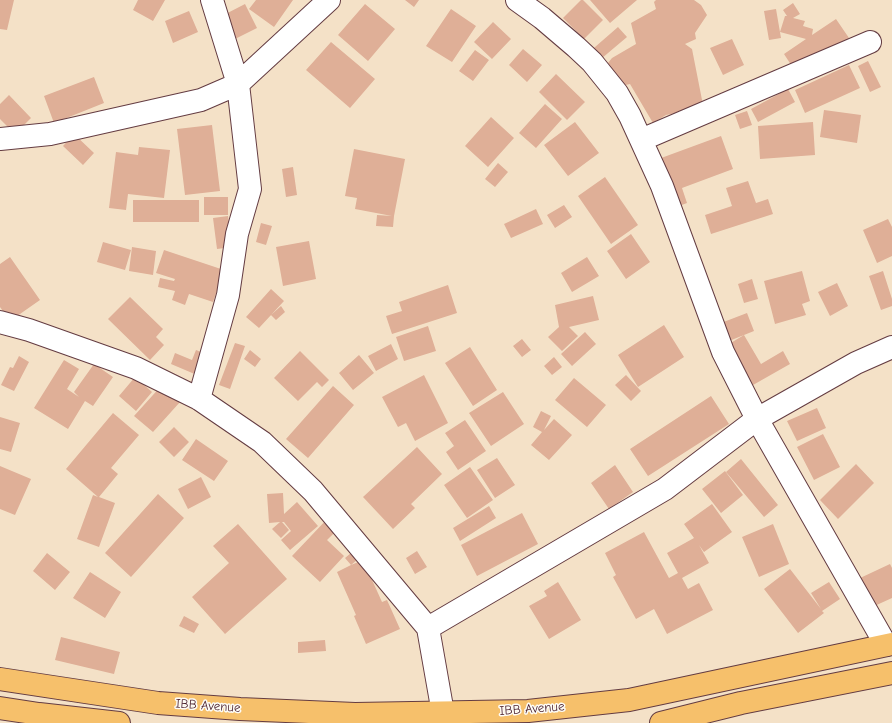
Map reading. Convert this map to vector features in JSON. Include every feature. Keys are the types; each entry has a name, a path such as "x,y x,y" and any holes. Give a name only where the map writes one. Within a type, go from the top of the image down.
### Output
{"main road":[{"name":"IBB Avenue","path":"0,679 158,703 240,709 355,714 528,711 629,700 889,645"},
{"path":"661,723 741,703 892,673"},
{"path":"0,708 119,723"}],"street":[{"path":"199,399 228,295 237,234 250,189 238,84 212,0"},
{"path":"0,139 50,134 201,100 238,84 329,0"},
{"path":"517,0 542,18 592,62 617,93 630,116 662,186 723,352 757,419 889,645"},
{"path":"641,140 870,42"},
{"path":"0,322 29,330 136,368 199,399 262,442 313,491 428,628 443,713"},
{"path":"428,628 665,489 757,419 856,363 892,347"}],"building":[{"path":"0,0 14,0 7,30 0,29"},
{"path":"138,0 165,0 153,21 133,10"},
{"path":"256,0 293,0 274,27 249,9"},
{"path":"405,0 419,0 414,7"},
{"path":"581,0 583,0 603,20 584,39 563,18"},
{"path":"590,0 637,0 610,23"},
{"path":"656,0 694,0 701,5 707,15 695,33 696,39 685,44 692,49 703,105 696,109 666,115 653,123 630,84 621,86 608,63 612,58 636,44 631,23 656,9 654,2"},
{"path":"793,3 800,14 793,18 805,21 803,26 813,29 812,35 836,19 849,38 797,74 784,54 806,39 780,32 785,16 787,16 783,10"},
{"path":"245,4 257,28 225,44 214,20"},
{"path":"365,4 395,29 368,61 338,35"},
{"path":"451,9 476,26 452,62 426,46"},
{"path":"776,9 781,38 769,40 764,11"},
{"path":"189,11 198,32 173,43 165,21"},
{"path":"493,22 511,39 492,59 474,42"},
{"path":"618,27 627,37 595,64 587,54"},
{"path":"732,39 744,65 723,75 710,48"},
{"path":"331,42 375,79 350,108 306,70"},
{"path":"523,49 542,65 527,82 509,65"},
{"path":"475,50 489,60 473,81 459,71"},
{"path":"868,61 881,87 870,92 858,66"},
{"path":"849,65 860,88 805,113 795,90"},
{"path":"556,74 585,102 567,120 539,92"},
{"path":"94,77 104,103 54,123 44,96"},
{"path":"788,89 795,102 758,122 751,109"},
{"path":"9,95 31,118 15,134 0,119 0,104"},
{"path":"545,104 562,119 536,148 519,133"},
{"path":"824,110 861,115 857,143 820,137"},
{"path":"747,111 752,125 740,129 735,115"},
{"path":"491,117 514,138 488,167 465,146"},
{"path":"575,122 599,153 568,176 544,145"},
{"path":"813,122 815,155 760,159 758,126"},
{"path":"212,125 220,191 185,195 177,129"},
{"path":"74,134 94,153 83,165 63,146"},
{"path":"721,136 733,169 682,188 687,203 671,209 653,161"},
{"path":"139,147 170,150 164,198 128,194 126,210 109,208 116,152 138,155"},
{"path":"354,149 405,159 393,227 376,226 377,215 392,216 355,209 357,198 345,196"},
{"path":"498,163 508,172 495,187 485,179"},
{"path":"293,167 297,195 286,197 282,169"},
{"path":"605,177 638,225 611,244 578,196"},
{"path":"748,181 756,203 768,199 773,214 711,234 705,215 732,206 726,188"},
{"path":"204,197 228,197 228,215 204,215"},
{"path":"133,200 199,200 199,222 133,222"},
{"path":"564,205 572,217 555,228 547,215"},
{"path":"536,209 543,224 511,238 504,224"},
{"path":"228,216 232,247 217,249 213,218"},
{"path":"888,219 892,227 892,256 877,263 863,230"},
{"path":"261,223 272,226 266,245 256,242"},
{"path":"631,234 650,262 626,279 607,251"},
{"path":"309,241 316,279 283,286 276,247"},
{"path":"103,242 131,250 125,270 97,262"},
{"path":"132,247 156,251 153,275 129,271"},
{"path":"164,250 224,270 213,302 189,294 185,305 172,300 175,291 158,287 160,278 174,281 175,279 156,273"},
{"path":"10,257 40,300 10,321 0,307 0,264"},
{"path":"587,257 599,276 572,292 561,273"},
{"path":"802,271 810,301 802,304 806,315 775,324 764,281"},
{"path":"883,271 892,299 892,306 881,310 869,276"},
{"path":"752,279 758,299 744,303 738,284"},
{"path":"837,283 848,306 830,316 818,292"},
{"path":"448,285 457,313 392,334 386,316 402,311 399,302"},
{"path":"271,289 284,301 259,328 246,317"},
{"path":"593,296 599,320 569,327 578,336 562,351 548,337 559,327 555,305"},
{"path":"130,297 163,329 156,337 164,345 150,360 108,319"},
{"path":"281,306 285,312 276,320 271,315"},
{"path":"747,313 754,331 729,341 721,323"},
{"path":"664,325 684,357 638,387 618,355"},
{"path":"428,326 436,351 404,361 396,337"},
{"path":"585,332 596,344 572,366 561,354"},
{"path":"744,335 761,364 783,351 790,364 753,385 729,344"},
{"path":"522,339 531,350 522,357 513,346"},
{"path":"235,343 245,346 230,389 219,385"},
{"path":"391,344 398,359 376,371 368,356"},
{"path":"470,347 497,390 473,406 445,363"},
{"path":"196,350 213,357 204,378 171,364 175,353 192,360"},
{"path":"250,350 261,359 255,367 244,359"},
{"path":"300,351 329,380 322,387 317,382 298,401 274,378"},
{"path":"359,355 374,373 353,390 339,373"},
{"path":"19,356 29,362 14,391 1,385 10,367 13,368"},
{"path":"554,357 562,367 552,375 544,366"},
{"path":"64,360 79,369 67,389 79,397 74,392 94,364 113,377 93,406 85,401 68,429 34,408"},
{"path":"424,375 448,423 415,441 406,423 398,427 382,397"},
{"path":"626,375 641,391 631,401 615,385"},
{"path":"135,377 152,392 136,411 119,396"},
{"path":"574,378 606,405 587,427 555,400"},
{"path":"162,385 180,402 153,432 134,416"},
{"path":"333,386 354,405 308,458 286,439"},
{"path":"503,392 524,424 491,446 469,413"},
{"path":"711,396 729,424 648,476 630,449"},
{"path":"817,408 826,428 797,441 787,421"},
{"path":"541,411 551,416 544,430 554,419 572,435 549,460 531,445 542,432 533,427"},
{"path":"113,413 139,435 111,468 118,474 99,497 115,503 99,547 77,539 93,495 98,497 66,469"},
{"path":"0,417 20,423 11,452 0,449"},
{"path":"465,420 486,451 458,470 446,452 454,446 445,433"},
{"path":"174,427 189,442 174,457 159,442"},
{"path":"823,434 840,467 814,480 797,447"},
{"path":"196,439 228,461 214,481 182,460"},
{"path":"417,447 442,474 411,504 415,508 393,529 363,497"},
{"path":"497,458 515,485 495,498 477,470"},
{"path":"741,459 778,505 764,517 726,472"},
{"path":"856,464 874,483 838,519 820,500"},
{"path":"615,465 633,492 609,509 591,483"},
{"path":"0,466 31,479 15,515 0,509"},
{"path":"470,467 493,500 467,518 444,485"},
{"path":"725,471 743,495 721,513 702,489"},
{"path":"201,477 211,497 188,509 178,489"},
{"path":"283,493 284,514 297,502 318,526 290,550 281,540 291,531 284,522 282,522 289,530 281,538 272,529 280,522 269,523 267,494"},
{"path":"158,494 184,518 131,577 105,553"},
{"path":"712,504 732,532 704,552 699,545 709,563 682,578 688,589 699,583 713,610 667,634 654,609 636,619 613,577 616,575 605,553 644,532 669,578 678,573 667,553 694,538 684,524"},
{"path":"489,506 496,518 460,541 453,528"},
{"path":"522,513 538,544 477,576 461,545"},
{"path":"329,517 340,527 327,540 344,556 320,582 292,556"},
{"path":"238,524 287,579 225,634 192,597 229,563 213,546"},
{"path":"773,524 789,564 759,577 742,537"},
{"path":"357,548 363,555 351,565 345,558"},
{"path":"417,551 427,567 415,574 406,558"},
{"path":"47,553 70,572 55,590 33,571"},
{"path":"363,560 382,602 387,600 400,629 366,644 354,616 356,615 337,572"},
{"path":"890,564 892,568 892,598 870,608 858,579"},
{"path":"790,569 821,609 811,593 829,582 840,599 822,611 824,613 798,633 764,589"},
{"path":"90,572 121,592 105,618 73,598"},
{"path":"558,582 581,620 549,639 529,606 547,596 544,591"},
{"path":"184,616 199,624 194,633 179,626"},
{"path":"61,637 120,652 114,674 55,660"},
{"path":"325,640 326,651 298,653 298,642"}]}
